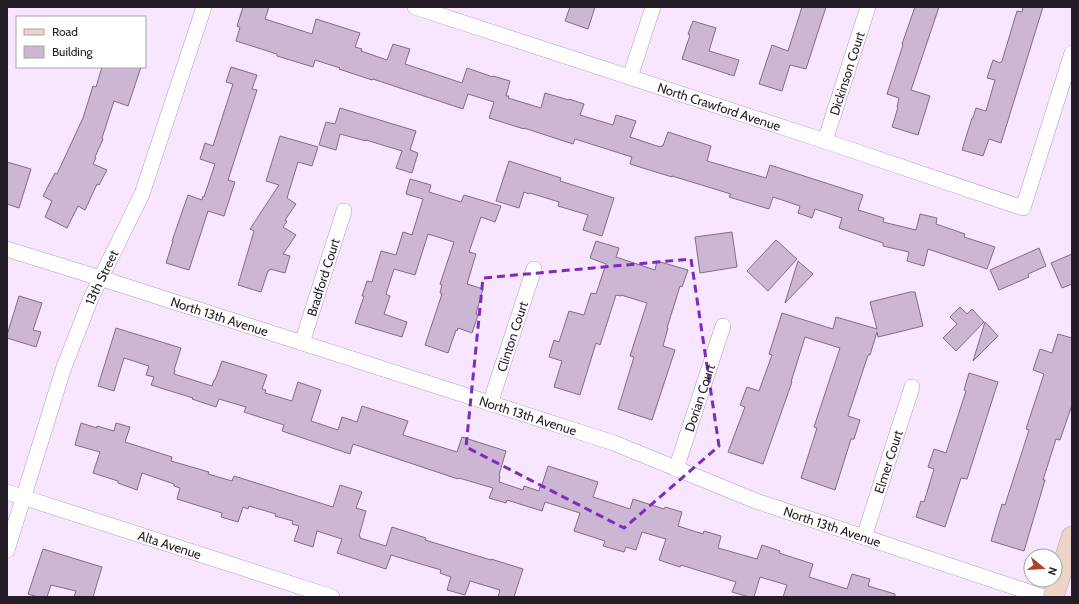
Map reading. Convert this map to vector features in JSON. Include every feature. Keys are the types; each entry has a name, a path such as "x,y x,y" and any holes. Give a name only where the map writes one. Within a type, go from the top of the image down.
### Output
{"street":[{"name":"13th Street","path":"7,550 64,367 100,278 142,194 204,7"},
{"name":"North Crawford Avenue","path":"415,7 434,10 1023,208 1072,53"},
{"path":"630,77 653,7"},
{"name":"Dickinson Court","path":"825,141 868,7"},
{"name":"Bradford Court","path":"302,343 344,210"},
{"name":"North 13th Avenue","path":"7,249 614,443 756,501 1044,597"},
{"name":"Clinton Court","path":"490,404 534,269"},
{"name":"Dorian Court","path":"676,469 723,326"},
{"name":"Elmer Court","path":"864,537 912,387"},
{"name":"Alta Avenue","path":"7,492 332,597"},
{"path":"1053,597 1072,536"}],"highlighted area":[{"path":"691,259 719,446 624,528 466,447 483,278"}],"building":[{"path":"243,7 269,7 265,19 312,34 316,19 360,33 355,47 362,49 361,51 387,60 393,44 410,49 405,64 462,83 467,68 510,81 506,96 509,96 508,98 541,108 545,93 569,99 584,104 580,115 613,125 616,115 636,121 630,137 660,147 663,146 668,132 711,146 707,161 766,178 770,165 863,195 858,210 884,218 883,222 916,230 920,214 937,218 936,224 965,234 964,237 995,247 987,269 928,249 924,266 907,261 909,252 883,246 883,243 839,228 842,218 815,209 812,218 798,213 800,206 773,197 769,209 729,197 731,194 630,164 632,157 575,139 573,144 489,118 494,102 468,94 463,109 315,60 313,67 236,41 240,27 237,26"},
{"path":"570,7 595,7 588,29 565,21"},
{"path":"802,7 826,7 806,69 790,65 782,91 759,84 772,45 788,51"},
{"path":"915,7 939,7 911,90 930,96 918,135 892,127 899,98 887,94"},
{"path":"1023,7 1043,7 1001,143 989,139 983,156 962,150 976,108 986,111 995,80 987,78 993,60 1000,63 1002,61 1017,11 1022,12"},
{"path":"693,21 716,28 709,51 739,60 734,76 682,59"},
{"path":"231,67 257,75 252,89 257,90 228,180 235,182 224,216 208,211 189,270 166,263 188,195 202,200 215,164 200,159 205,143 213,146 233,84 226,82"},
{"path":"102,68 141,68 128,106 114,101 102,138 103,139 95,157 96,158 93,164 107,170 99,185 97,184 85,210 78,206 67,228 45,217 52,201 43,196 55,173 57,174 83,118 93,86 96,87"},
{"path":"340,108 416,131 410,150 418,153 412,173 396,168 402,151 366,140 340,134 336,150 319,145 326,122 335,124"},
{"path":"280,136 318,147 312,166 298,162 287,198 296,204 285,220 287,221 283,227 296,235 283,254 290,256 285,273 270,269 261,292 238,285 254,231 250,229 279,185 266,181"},
{"path":"509,161 561,178 560,181 614,198 602,236 583,230 588,215 558,206 559,202 524,192 519,208 496,201"},
{"path":"7,162 31,169 19,208 7,204"},
{"path":"410,179 431,185 429,192 461,202 464,195 501,206 495,222 481,217 469,252 476,254 467,284 483,289 476,314 478,315 472,333 458,328 448,353 425,345 442,294 440,293 442,285 440,284 454,242 428,234 415,275 394,269 386,294 390,296 384,314 407,322 402,337 355,323 364,296 362,296 367,281 372,282 381,251 396,255 403,232 412,235 423,199 406,194"},
{"path":"732,232 737,267 700,273 695,237"},
{"path":"776,240 797,259 768,291 747,271"},
{"path":"596,241 619,248 616,257 655,270 657,261 688,270 682,287 680,286 667,328 663,346 675,350 652,420 618,409 634,357 630,356 647,303 621,295 616,295 600,345 596,343 580,395 554,387 562,361 549,357 554,340 559,342 569,311 584,315 591,293 596,294 606,264 590,258"},
{"path":"1039,248 1046,266 1028,274 1029,277 999,290 990,270"},
{"path":"1072,254 1072,284 1062,288 1051,263"},
{"path":"798,261 813,274 785,303"},
{"path":"915,292 923,326 878,337 877,332 848,416 860,420 854,439 851,439 835,490 801,478 817,428 814,427 840,348 805,337 792,382 763,464 728,452 745,407 740,405 747,387 759,391 772,355 769,354 782,313 833,329 836,317 877,329 870,302"},
{"path":"19,296 42,303 33,330 41,332 36,347 7,338"},
{"path":"960,307 967,314 972,309 984,322 956,351 943,338 957,324 950,317"},
{"path":"985,322 998,336 973,361"},
{"path":"116,328 181,348 174,374 212,386 222,361 267,375 262,389 266,390 265,393 292,401 298,382 321,390 311,421 338,430 342,417 357,422 362,406 408,421 403,435 457,452 462,437 506,451 499,475 499,482 523,490 524,486 539,491 548,466 598,482 593,497 630,509 633,499 664,509 665,507 682,512 678,526 703,534 704,531 721,536 718,548 757,559 762,545 780,551 779,553 813,564 809,577 847,589 852,574 870,579 868,586 895,594 895,597 783,597 787,585 760,577 754,597 749,597 732,592 736,582 681,565 680,567 659,560 666,539 642,532 636,550 626,547 624,552 603,546 605,541 574,531 580,513 545,502 542,511 507,500 506,503 489,498 493,488 459,478 458,479 353,444 350,454 282,431 284,425 244,412 246,407 219,399 216,407 151,385 154,377 146,375 149,366 124,358 114,391 98,386"},
{"path":"1058,334 1072,338 1072,405 1060,440 1056,439 1023,551 991,541 1002,504 1005,505 1029,430 1026,429 1044,374 1033,370 1040,349 1052,353"},
{"path":"969,373 998,382 967,479 961,478 945,527 916,517 921,501 924,502 934,469 928,467 934,449 946,453 966,391 964,390"},
{"path":"81,423 114,431 116,423 130,427 125,442 172,457 171,461 209,472 208,474 232,481 234,476 333,507 340,485 362,492 356,508 366,511 359,536 360,538 386,546 392,527 426,538 425,540 523,569 514,597 498,597 500,590 470,581 465,595 447,590 451,577 440,573 441,570 391,555 386,569 337,553 342,539 317,531 313,547 294,541 299,526 292,524 293,521 249,506 248,509 243,507 238,522 221,517 222,513 177,499 180,488 174,486 174,484 142,473 137,490 118,483 118,481 93,473 100,452 75,445"},
{"path":"43,549 102,567 93,597 74,597 76,591 51,585 47,597 38,597 28,594"}]}
